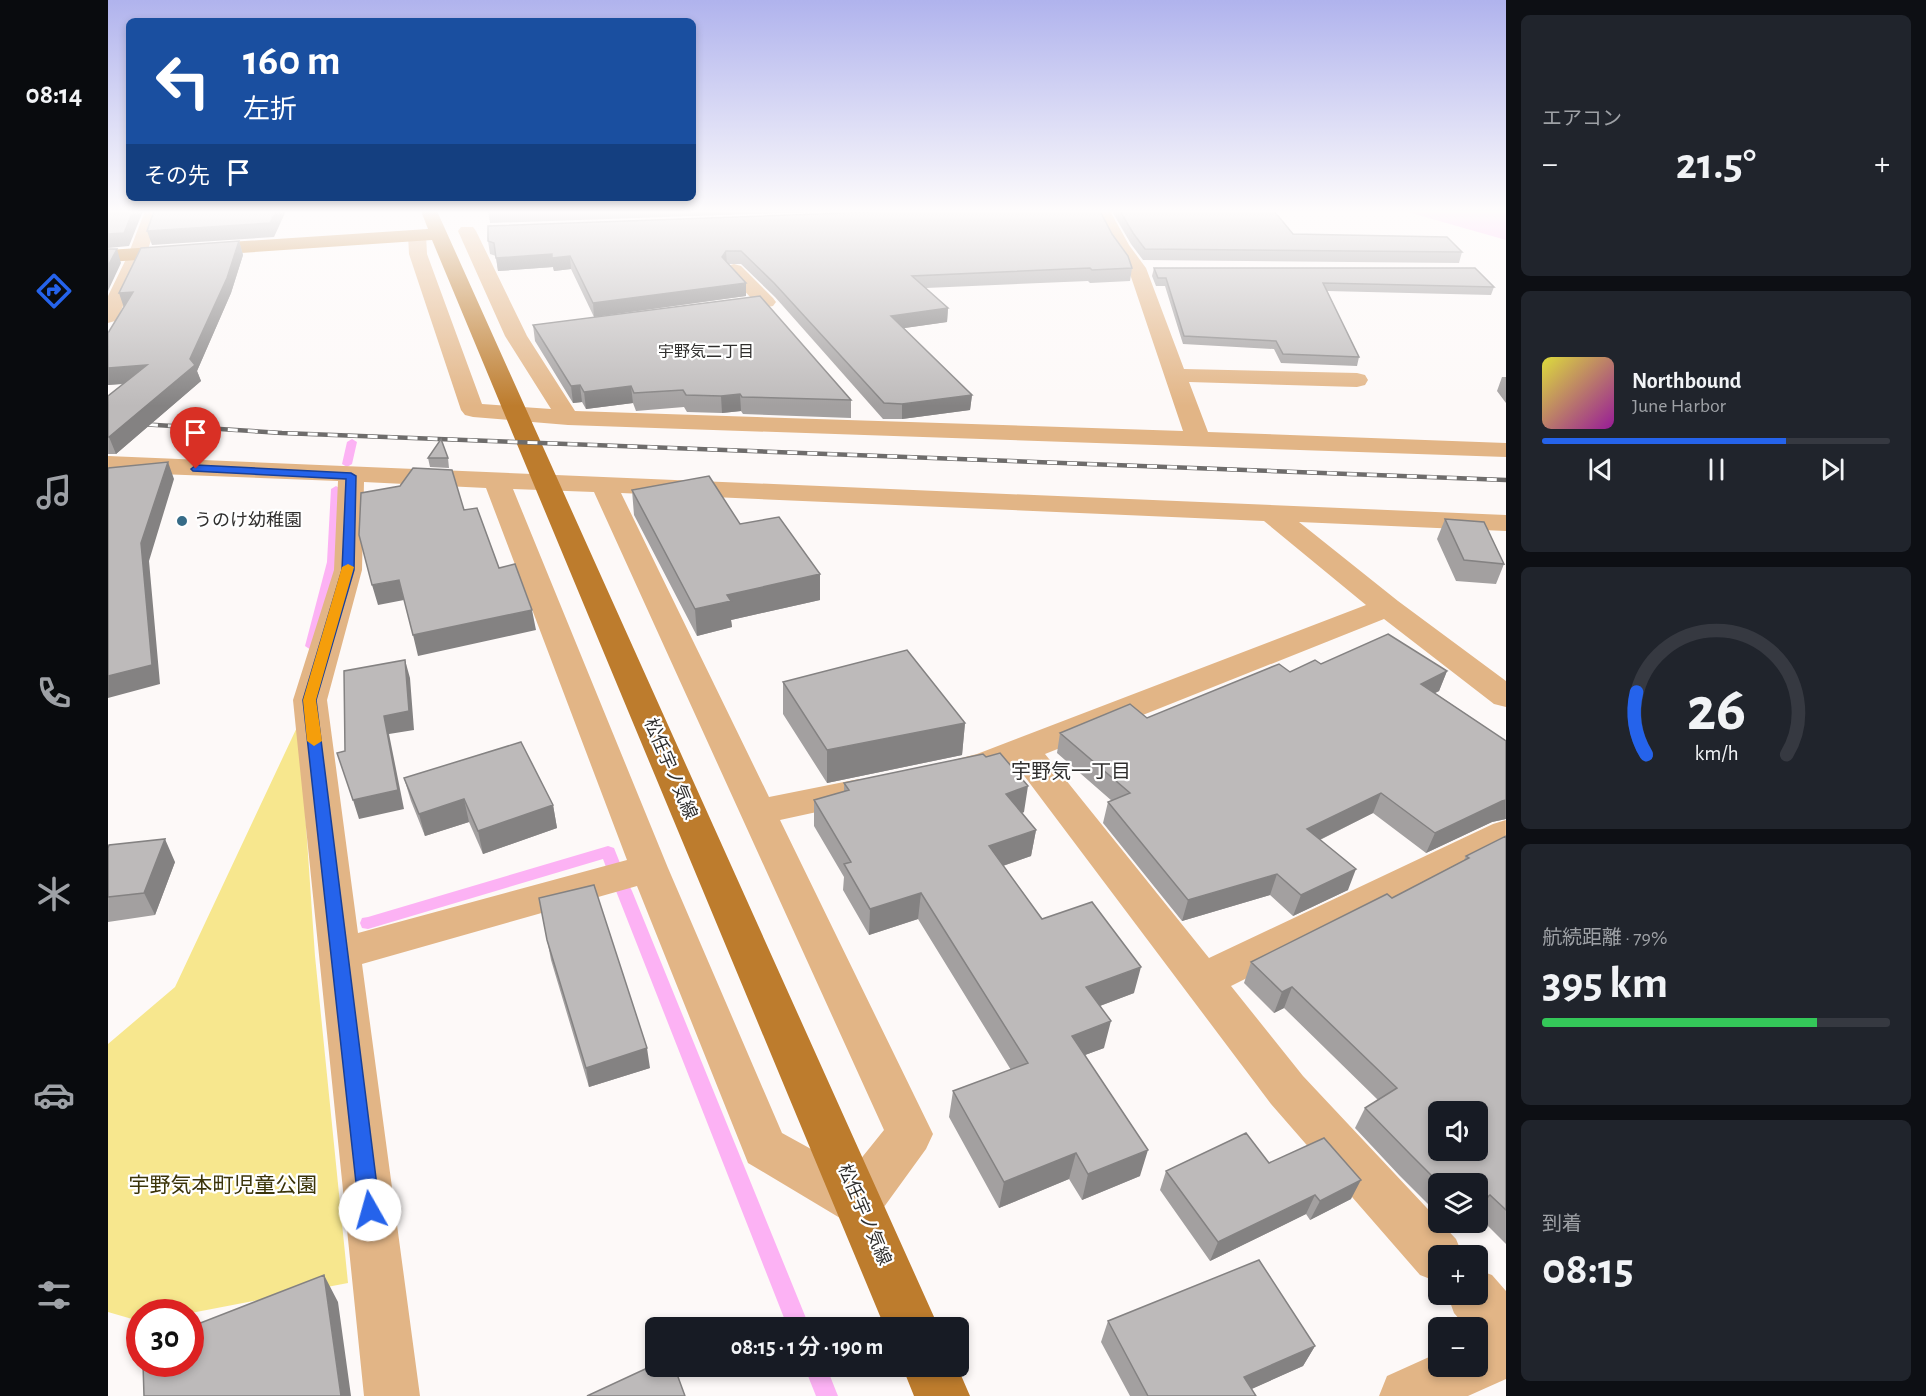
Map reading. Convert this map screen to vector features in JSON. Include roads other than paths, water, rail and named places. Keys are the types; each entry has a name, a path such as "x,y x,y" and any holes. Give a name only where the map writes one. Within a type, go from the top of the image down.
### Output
{"main road":[{"name":"松任宇ノ気線","path":"468,276 786,1035 907,1317"},
{"path":"934,1377 942,1396"}],"street":[{"path":"108,317 127,276"},
{"path":"426,276 473,410 568,418 1506,450"},
{"path":"477,276 568,418"},
{"path":"740,276 781,320"},
{"path":"1140,276 1198,439"},
{"path":"709,310 765,302"},
{"path":"516,336 538,333"},
{"path":"1176,375 1358,380"},
{"path":"859,410 875,428"},
{"path":"108,464 1506,523"},
{"path":"351,476 348,570 310,700 392,1396"},
{"path":"497,482 649,868 765,1148 858,1202 909,1134 604,486"},
{"path":"1271,513 1387,607 1506,697"},
{"path":"928,776 985,764 1387,607"},
{"path":"1023,750 1287,1090 1428,1246"},
{"path":"758,812 894,783"},
{"path":"1203,980 1506,833"},
{"path":"339,954 649,868"},
{"path":"1483,1305 1506,1331"},
{"path":"1488,1359 1506,1351"},
{"path":"1407,1396 1448,1377"}],"waterway":[{"path":"347,464 352,442"},
{"path":"311,646 333,562 336,489"},
{"path":"368,923 608,852 612,863"},
{"path":"624,891 795,1317"},
{"path":"819,1377 827,1396"}],"railway":[{"path":"108,422 282,433 1506,480"}],"place":[{"name":"うのけ幼稚園","path":"182,521"}],"district":[{"name":"宇野気二丁目","path":"706,352"},
{"name":"宇野気一丁目","path":"1071,772"}],"park label":[{"name":"宇野気本町児童公園","path":"223,1185"}]}
